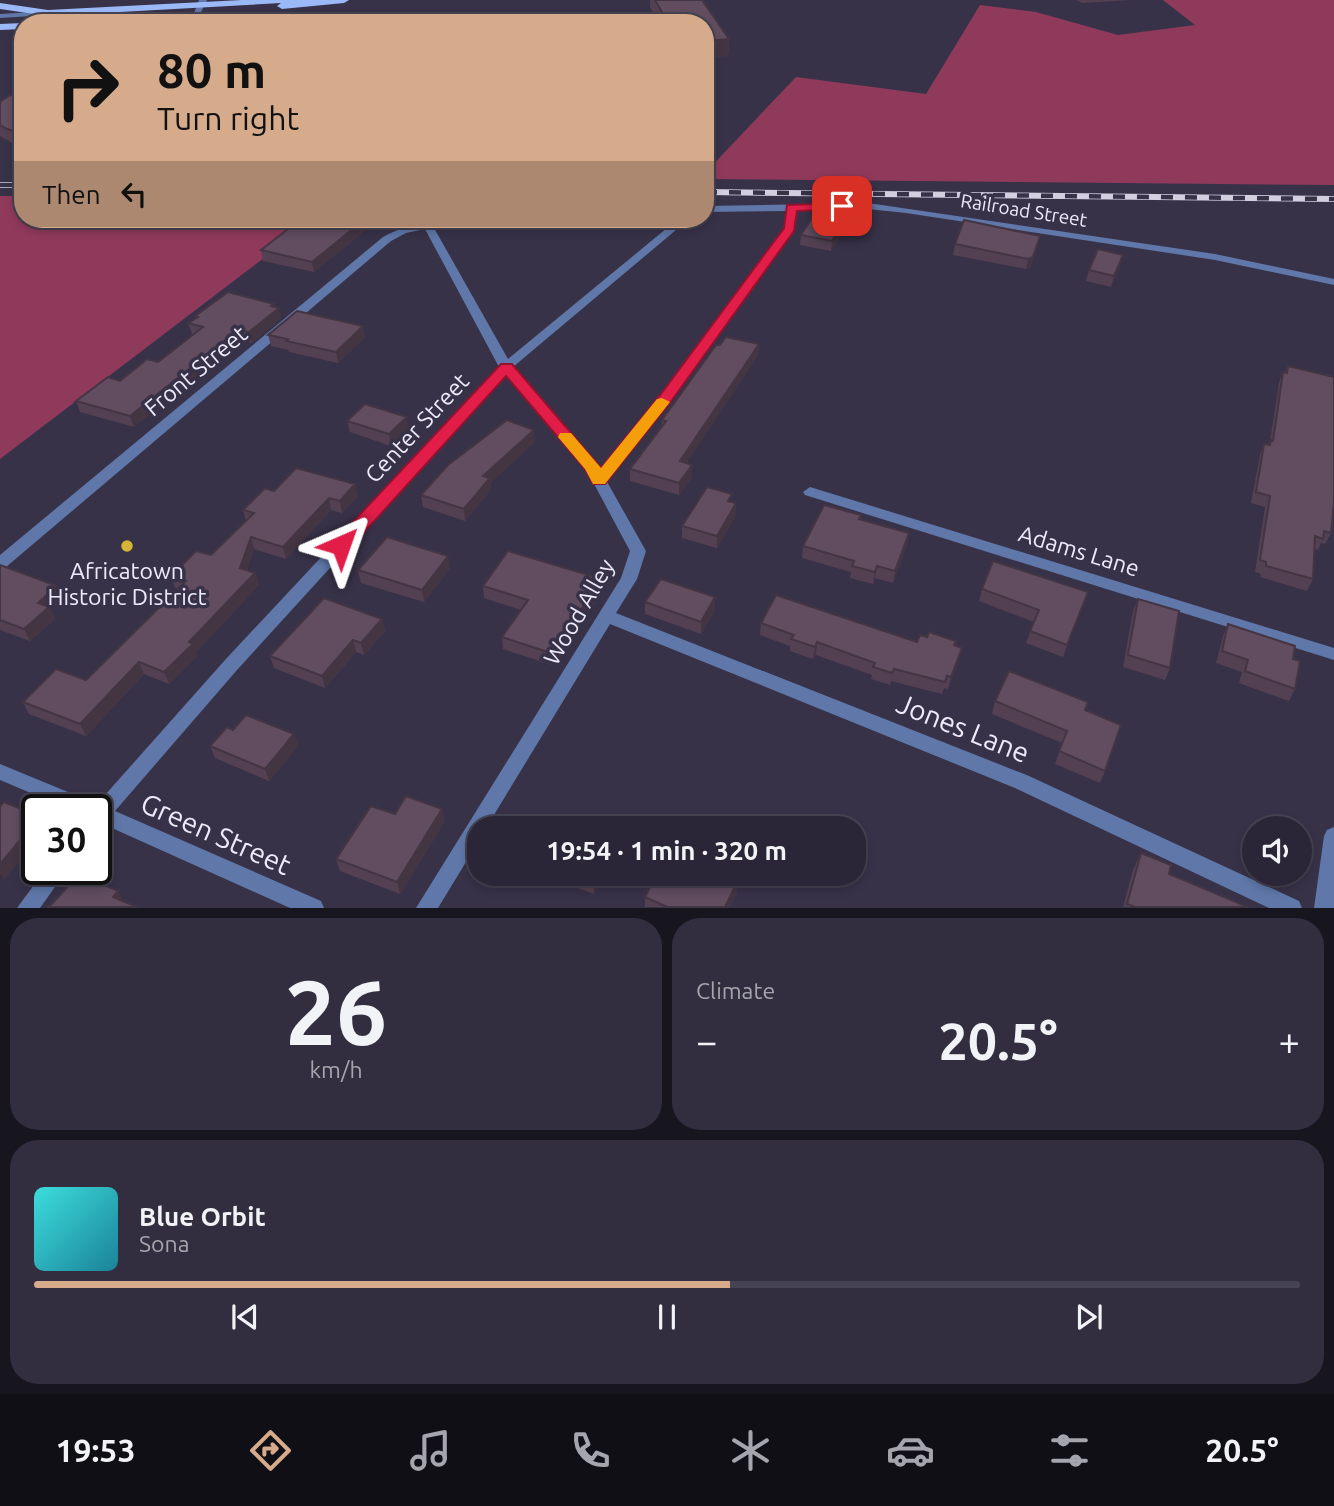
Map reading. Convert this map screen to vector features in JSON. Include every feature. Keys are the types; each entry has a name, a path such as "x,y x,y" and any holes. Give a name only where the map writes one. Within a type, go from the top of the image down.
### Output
{"main road":[{"path":"0,6 48,13 202,2 294,0"},
{"path":"196,14 344,0"}],"street":[{"path":"196,14 202,2"},
{"path":"32,14 48,13"},
{"name":"Railroad Street","path":"714,209 867,206 906,210 1215,257 1334,282"},
{"path":"429,228 506,367 592,467 599,480 667,397 790,229 791,207"},
{"name":"Front Street","path":"0,563 387,239 408,228"},
{"name":"Center Street","path":"112,796 506,367 673,228"},
{"name":"Wood Alley","path":"426,908 629,579 638,551 599,480"},
{"name":"Adams Lane","path":"810,492 1334,654"},
{"name":"Jones Lane","path":"607,616 1022,782 1292,908"},
{"name":"Green Street","path":"0,772 50,794"},
{"name":"Green Street","path":"112,821 314,908"},
{"path":"1324,908 1334,836"},
{"path":"27,908 45,885"}],"shaded area":[{"path":"1163,0 1334,0 1334,185 714,179 714,164 796,77 926,94 980,5 1036,12 1118,35 1195,25"},
{"path":"0,196 14,196 14,228 303,228 0,459"}],"building":[{"path":"655,0 702,0 712,14 663,14"},
{"path":"714,17 729,39 714,40"},
{"path":"14,95 14,131 0,125 0,102"},
{"path":"814,215 844,220 832,241 801,235"},
{"path":"964,220 1040,236 1033,257 1028,259 955,244"},
{"path":"289,228 354,228 312,262 261,250"},
{"path":"1098,249 1123,255 1114,276 1089,270"},
{"path":"228,292 274,304 271,306 279,308 249,332 238,330 130,416 76,401 108,377 120,381 147,359 158,362 203,327 188,323"},
{"path":"297,311 363,326 336,352 268,335"},
{"path":"726,337 759,344 680,461 692,465 679,483 630,469 666,421 662,420 716,345 720,345"},
{"path":"1288,366 1334,377 1334,502 1331,533 1324,531 1323,539 1315,536 1313,579 1266,566 1266,562 1260,560 1270,496 1256,492 1264,444 1270,445 1271,440 1273,441 1283,372 1287,373"},
{"path":"365,404 407,417 389,434 347,421"},
{"path":"507,420 534,430 483,476 490,478 464,509 421,495 448,465"},
{"path":"296,468 355,484 340,501 329,498 283,547 251,537 240,568 255,573 189,642 193,644 164,672 139,662 80,724 23,702 56,669 86,680 186,581 171,576 196,551 211,555 254,513 243,510 265,488 274,491"},
{"path":"707,487 732,494 728,501 736,503 717,536 682,526"},
{"path":"824,505 861,515 859,519 909,533 895,571 877,566 875,572 852,566 854,561 803,546"},
{"path":"387,537 448,556 422,590 358,570"},
{"path":"508,551 602,579 551,653 502,637 528,600 483,586"},
{"path":"993,561 1088,592 1067,645 1030,631 1039,610 982,589"},
{"path":"0,565 57,586 38,603 49,607 24,629 0,620"},
{"path":"661,579 715,597 701,622 645,602"},
{"path":"776,595 917,642 920,635 927,637 929,632 956,641 954,645 962,648 951,677 947,676 945,682 894,669 892,673 873,667 875,663 817,642 815,647 791,639 794,635 761,623"},
{"path":"324,598 382,619 361,643 353,640 322,676 270,656"},
{"path":"1138,599 1179,611 1170,668 1128,655"},
{"path":"1228,624 1295,646 1293,659 1300,661 1295,689 1245,671 1248,660 1222,651"},
{"path":"1009,671 1088,702 1085,710 1121,725 1105,771 1059,751 1067,731 995,701"},
{"path":"246,715 294,734 265,769 210,746 227,727 233,730"},
{"path":"406,796 442,809 397,882 336,859 371,806 395,814"},
{"path":"4,802 19,808 21,806 21,839 0,864 0,807"},
{"path":"1141,853 1171,865 1169,874 1248,907 1135,907 1127,904"},
{"path":"69,885 104,885 118,891 113,897 137,907 49,907"},
{"path":"650,886 735,886 725,907 667,907 645,897"}],"railway":[{"path":"0,185 14,185"},
{"path":"714,192 1334,199"}],"slow traffic":[{"path":"566,437 592,467 599,480 662,402"}],"place":[{"name":"Africatown Historic District","path":"127,546"}],"route":[{"path":"341,545 506,367 592,467 599,480 667,397 790,229 791,207 842,206"}]}
